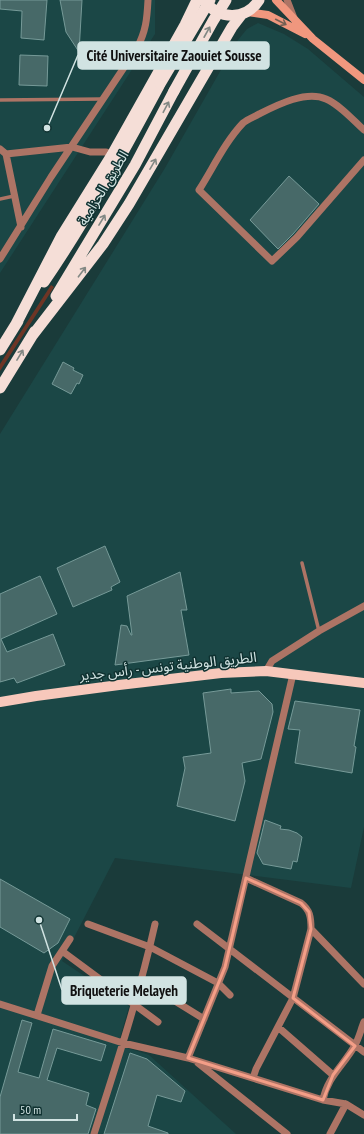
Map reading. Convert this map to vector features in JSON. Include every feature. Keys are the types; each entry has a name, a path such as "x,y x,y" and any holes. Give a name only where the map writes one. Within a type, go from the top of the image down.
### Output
{"highway":[{"path":"15,326 61,237 112,155 185,25 197,0"},
{"path":"204,0 212,9 221,14 232,16 245,13"},
{"name":"الطريق الحزامية","path":"0,350 63,255 112,174 160,84 210,0"},
{"name":"الطريق الحزامية","path":"0,388 135,165 174,91 226,0"},
{"path":"32,336 112,231 232,27 245,13 256,5 259,0"}],"main road":[{"path":"276,0 313,39 364,80"},
{"path":"245,13 268,15 313,39"},
{"name":"الطريق الوطنية تونس - رأس جدير","path":"0,702 51,694 221,673 266,672 364,683"}],"street":[{"path":"0,259 102,99 137,48 145,33 148,0"},
{"path":"287,0 294,20"},
{"path":"364,130 334,103 325,98 307,96 291,100 271,108 244,122 232,137 199,190 272,261 296,237 364,160"},
{"path":"6,154 72,147 90,152 106,152 112,155"},
{"path":"0,149 6,154 21,226"},
{"path":"266,672 272,662 320,631 364,606"},
{"path":"191,1059 204,1020 225,967 293,674"},
{"path":"246,878 301,903 309,912 311,920 311,929 293,998 256,1069 253,1078"},
{"path":"88,924 150,947 218,983 230,995"},
{"path":"94,1134 123,1042 155,924"},
{"path":"197,924 364,1052"},
{"path":"311,929 364,984"},
{"path":"37,1015 52,966 70,939"},
{"path":"62,952 158,1022"},
{"path":"141,980 204,1020"},
{"path":"0,1004 123,1042 191,1059 323,1100 346,1104 364,1115"},
{"path":"323,1100 325,1092 334,1075 355,1046 364,1022"},
{"path":"278,1027 334,1075"},
{"path":"191,1059 287,1134"},
{"path":"330,1134 346,1104"}],"lane":[{"path":"0,100 102,99"},
{"path":"0,199 14,196"},
{"path":"302,563 320,631"}],"highlighted area":[{"path":"246,878 301,903 309,912 311,929 293,998 355,1046 333,1075 323,1100 188,1058 225,967"}],"shaded area":[{"path":"0,0 155,0 155,34 0,273"},
{"path":"258,23 284,34 308,49 364,97 364,827 351,888 115,858 62,961 129,1006 118,1045 149,1055 236,1134 0,1134 0,434 165,168 238,40 247,29"},
{"path":"51,285 54,287 0,371 0,364"}],"building":[{"path":"0,0 47,0 44,40 21,38 22,11 0,9"},
{"path":"60,0 82,0 79,52 66,32"},
{"path":"20,55 48,56 47,86 19,85"},
{"path":"289,176 319,204 278,249 250,220"},
{"path":"63,362 74,368 73,370 83,375 79,384 77,383 71,394 52,384"},
{"path":"105,546 120,582 111,587 112,590 73,607 57,568"},
{"path":"180,572 187,610 181,610 189,655 115,665 121,625 127,626 132,635 127,596"},
{"path":"40,576 57,614 1,639 7,652 53,634 65,665 17,683 14,678 0,682 0,594"},
{"path":"231,689 231,693 259,691 272,704 273,712 261,759 242,763 245,781 235,821 177,806 185,768 183,757 211,753 203,693"},
{"path":"295,701 360,710 354,746 356,747 352,773 295,763 300,730 288,729"},
{"path":"265,820 281,826 280,829 289,830 302,837 297,862 293,861 291,869 263,864 257,853"},
{"path":"0,879 70,919 58,943 44,953 0,927"},
{"path":"22,1020 32,1023 18,1072 39,1078 53,1029 106,1045 101,1061 57,1048 47,1080 89,1093 86,1105 96,1109 88,1134 0,1134 0,1097"},
{"path":"130,1053 147,1059 185,1091 181,1102 157,1095 148,1126 168,1134 104,1134"}],"place":[{"name":"Cité Universitaire Zaouiet Sousse","path":"47,128"},
{"name":"Briqueterie Melayeh","path":"39,920"}]}
